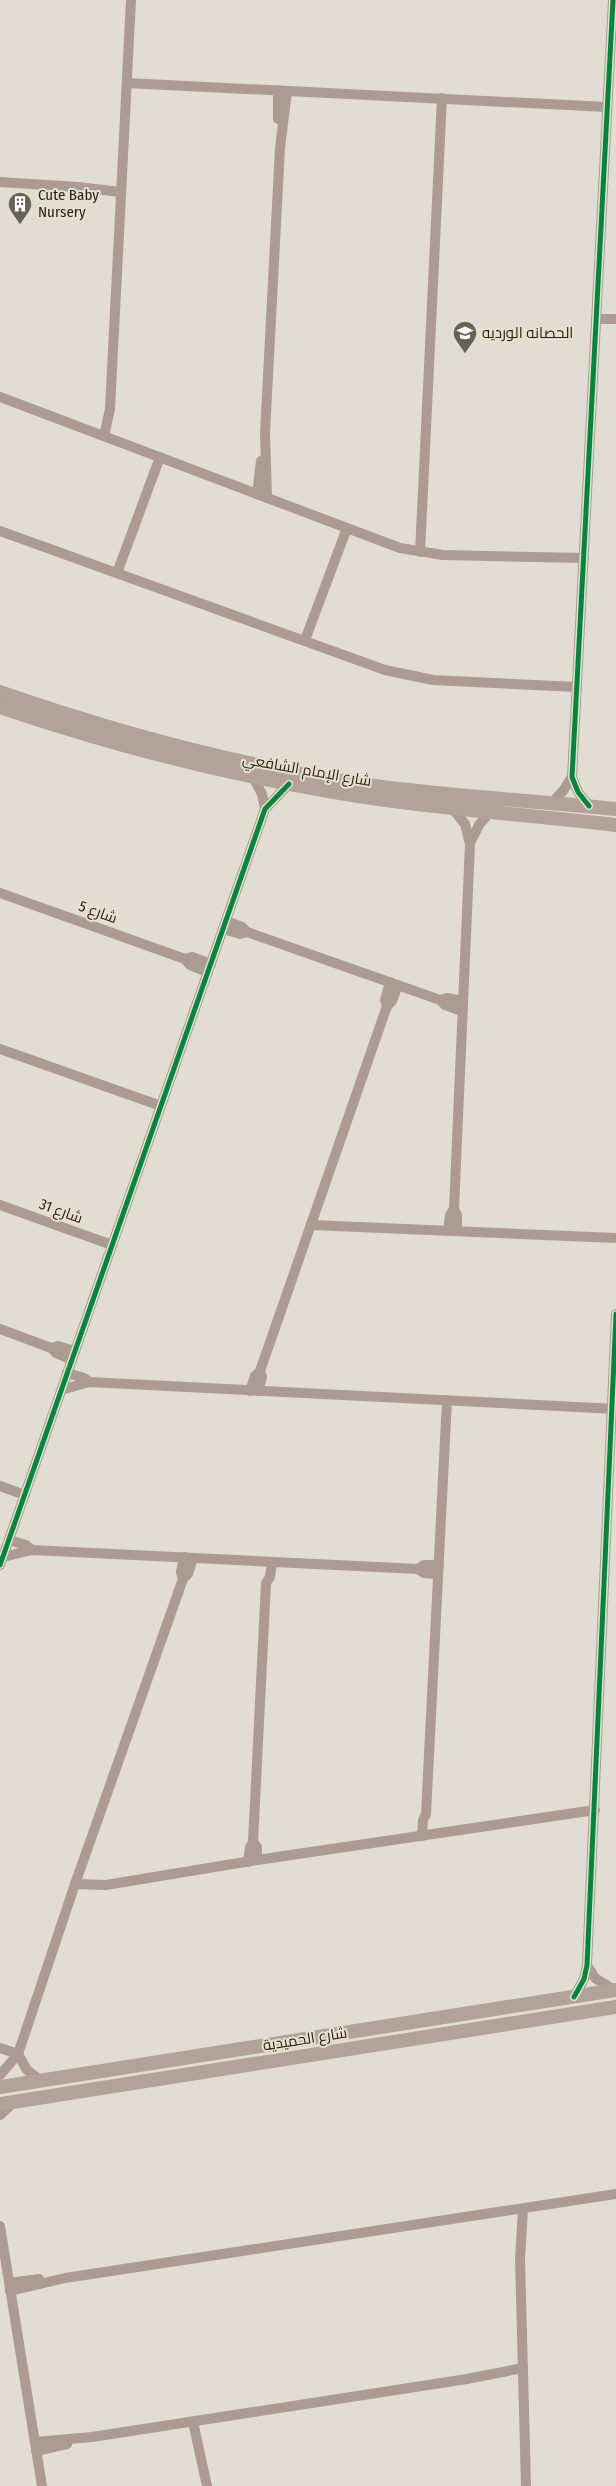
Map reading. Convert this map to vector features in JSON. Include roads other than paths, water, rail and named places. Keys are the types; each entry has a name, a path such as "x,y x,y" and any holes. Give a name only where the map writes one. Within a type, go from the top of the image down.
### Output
{"street":[{"path":"104,436 110,409 131,0"},
{"path":"589,806 578,792 572,777 613,0"},
{"path":"127,82 607,107"},
{"path":"262,496 282,90"},
{"path":"420,552 442,98"},
{"path":"0,182 121,189"},
{"path":"596,319 616,320"},
{"path":"0,397 390,545 420,552 584,558"},
{"path":"117,573 160,457"},
{"path":"305,640 347,528"},
{"path":"0,531 384,670 417,678 577,687"},
{"name":"شارع الإمام الشافعي","path":"0,692 149,738 284,770 391,788 482,798 616,809"},
{"name":"شارع الإمام الشافعي","path":"0,706 136,749 289,784 362,797 616,825"},
{"path":"253,777 262,794 265,809"},
{"path":"552,803 564,791 572,777"},
{"path":"1,1561 265,809 289,784"},
{"path":"452,808 465,824 470,844 454,1209 457,1215 452,1230"},
{"path":"470,844 479,825 491,811"},
{"name":"شارع 5","path":"0,893 186,959 192,957 210,968"},
{"path":"225,925 242,927 247,932 440,1000 447,998 463,1006"},
{"path":"254,1391 255,1376 260,1371 387,1006 392,1001 394,984"},
{"path":"0,1049 161,1106"},
{"name":"شارع 31","path":"0,1205 112,1245"},
{"path":"312,1225 616,1238"},
{"path":"574,1997 584,1979 587,1965 614,1409 616,1314"},
{"path":"0,1329 52,1348 58,1346 73,1356"},
{"path":"67,1373 84,1378 89,1382"},
{"path":"61,1390 89,1382 614,1409"},
{"path":"427,1835 423,1820 426,1814 447,1400"},
{"path":"0,1486 25,1495"},
{"path":"9,1540 26,1545 32,1550"},
{"path":"1,1561 32,1550 418,1569 424,1573 439,1569"},
{"path":"0,2076 18,2054 75,1884 183,1579 180,1572 188,1558"},
{"path":"253,1861 250,1847 253,1842 266,1583 270,1577 268,1563"},
{"path":"75,1884 106,1886 253,1861 595,1810"},
{"path":"587,1965 601,1983 615,1990"},
{"name":"شارع الحميدية","path":"0,2087 615,1990"},
{"name":"شارع الحميدية","path":"7,2103 616,2007"},
{"path":"0,2048 18,2054 27,2070 41,2081"},
{"path":"0,2114 7,2103"},
{"path":"10,2287 616,2194"},
{"path":"519,2209 526,2486"},
{"path":"0,2226 42,2486"},
{"path":"35,2447 466,2379 523,2372"},
{"path":"196,2421 206,2481"}],"place":[{"name":"Cute Baby Nursery","path":"20,225"},
{"name":"الحصانه الورديه","path":"465,354"}]}
